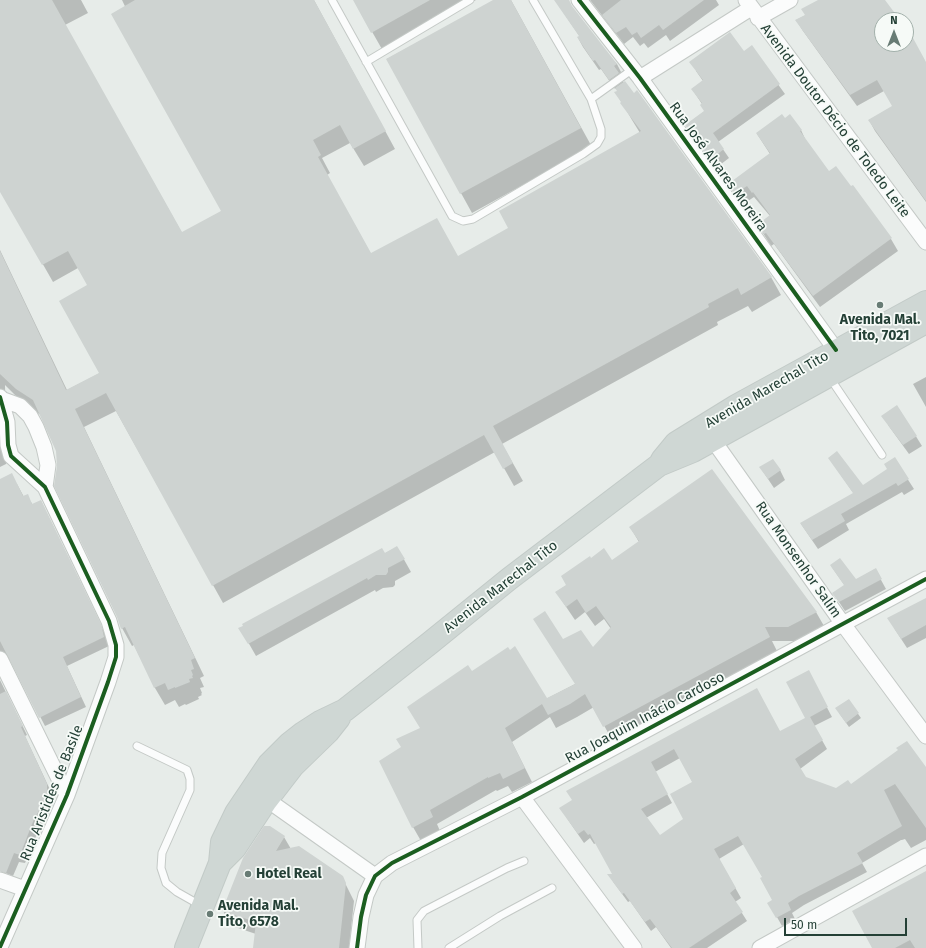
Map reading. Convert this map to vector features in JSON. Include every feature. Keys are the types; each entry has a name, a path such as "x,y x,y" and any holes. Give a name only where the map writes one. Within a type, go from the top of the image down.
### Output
{"main road":[{"name":"Avenida Marechal Tito","path":"186,948 220,863 235,848 259,795 293,766 328,732 345,710 509,579 659,465 693,452 713,440 792,386 836,350 926,302"},
{"name":"Avenida Marechal Tito","path":"659,465 676,443 736,406 792,386 829,376 926,322"}],"street":[{"name":"Rua José Alvares Moreira","path":"579,0 637,73 836,350"},
{"path":"637,73 751,9 790,0"},
{"name":"Avenida Doutor Décio de Toledo Leite","path":"751,9 926,242"},
{"path":"0,398 20,406 30,416 36,427 44,447 48,465 45,487 5,458 8,445 6,422 0,398"},
{"name":"Rua Monsenhor Salim","path":"713,440 843,624 926,736"},
{"name":"Rua Aristides de Basile","path":"0,947 66,795 116,657 116,645 106,615 45,487"},
{"name":"Rua Joaquim Inácio Cardoso","path":"375,876 392,863 522,797 926,579"},
{"path":"0,659 66,795"},
{"path":"259,795 375,876 366,895 361,917 357,948"},
{"path":"522,797 634,948"},
{"path":"760,948 926,856"},
{"path":"0,880 25,889"}],"lane":[{"path":"332,0 452,216 463,221 474,220 584,154 597,144 601,137 601,129 591,99 533,0"},
{"path":"366,62 470,0"},
{"path":"591,99 637,73"},
{"path":"829,376 882,455"},
{"path":"137,746 187,770 190,779 190,790 162,853 161,868 166,883 177,892 202,906"},
{"path":"418,948 417,920 424,911 524,860"},
{"path":"449,948 500,916 552,888"}],"building":[{"path":"0,0 52,0 182,232 221,211 111,14 135,0 314,0 386,131 353,149 340,125 313,140 321,155 318,157 371,253 437,218 458,256 508,228 499,211 641,131 620,103 621,102 614,92 617,91 615,88 625,81 634,93 637,90 772,277 741,295 738,288 708,304 709,307 493,426 513,463 503,469 484,435 212,586 106,393 75,409 195,658 191,660 194,669 191,670 193,678 189,679 190,682 168,690 165,683 154,688 125,627 121,629 117,617 54,486 57,466 56,451 33,400 16,389 0,374 0,251 66,390 99,373 59,301 87,285 68,251 42,265 0,192"},
{"path":"353,0 430,0 371,33"},
{"path":"493,0 511,0 581,128 460,194 386,59"},
{"path":"554,0 569,0 617,64 614,66 619,73 609,80 595,60 593,61 577,37 579,36"},
{"path":"621,0 704,0 663,30 659,25 641,38 637,32 632,35 626,27 616,33 602,15"},
{"path":"818,0 885,0 894,12 874,12 874,52 914,52 914,40 926,62 926,201 868,120 892,106 877,80 850,95 795,20 805,15 801,9"},
{"path":"730,32 744,51 752,45 780,84 713,133 724,149 710,160 685,125 704,111 700,105 702,103 691,89 703,80 689,62"},
{"path":"782,114 785,118 790,114 802,130 800,131 829,171 836,166 851,186 853,185 892,238 813,296 766,233 764,234 757,225 770,215 753,192 752,193 747,186 735,194 728,184 770,153 756,133"},
{"path":"897,405 917,436 903,445 881,416"},
{"path":"837,451 863,485 887,469 884,464 895,457 909,479 898,486 896,483 841,514 845,521 812,540 800,523 853,493 828,458"},
{"path":"773,459 781,470 768,479 759,467"},
{"path":"712,469 817,612 788,627 765,627 770,637 603,727 585,694 570,704 548,715 542,704 505,728 525,768 503,779 500,773 488,777 430,810 433,817 412,828 379,761 401,747 396,739 420,728 407,707 468,665 472,671 508,647 510,650 515,646 547,698 575,684 533,619 545,611 563,639 581,630 593,647 611,627 596,606 586,613 577,599 566,607 555,592 566,585 561,576 590,556 591,558 604,548 612,560 639,541 629,527"},
{"path":"12,473 23,496 28,494 32,504 41,500 101,624 104,637 63,657 81,697 39,718 0,641 0,479"},
{"path":"397,546 405,559 388,568 386,575 376,575 368,580 367,578 248,644 238,628 243,626 242,624 382,548 385,553"},
{"path":"840,558 856,579 876,568 882,579 839,602 832,593 844,585 830,565"},
{"path":"926,598 926,625 901,639 887,618"},
{"path":"809,670 828,707 810,717 823,740 795,759 806,777 836,788 848,780 851,784 898,750 896,748 907,741 926,767 926,828 895,784 884,790 902,826 857,853 863,863 799,896 788,903 791,910 776,918 767,903 772,900 760,878 762,877 738,836 714,849 736,888 730,893 743,912 689,948 672,948 650,919 645,922 624,893 622,894 607,874 612,874 590,834 588,835 584,830 578,834 559,808 572,800 566,791 757,688 780,731 805,718 786,682","holes":["674,749 692,782 670,794 683,819 660,835 641,809 668,794 651,762"]},
{"path":"6,691 23,726 21,727 47,784 47,795 34,819 20,855 14,853 6,873 0,871 0,694"},
{"path":"849,699 859,713 846,723 835,708"},
{"path":"264,826 270,826 285,836 276,851 299,846 343,876 346,883 339,948 253,948 256,922 222,911 243,858"},
{"path":"926,871 926,948 915,948 910,940 895,948 872,948 852,911"}],"cycle path":[{"path":"579,0 640,78 836,350"},
{"path":"0,397 7,422 8,445 11,456 45,487 109,621 116,645 116,657 108,682 67,795 0,947"},
{"path":"357,948 361,917 366,895 375,876 392,863 522,797 926,579"}],"place":[{"name":"Avenida Mal. Tito, 7021","path":"880,305"},
{"name":"Hotel Real","path":"248,874"},
{"name":"Avenida Mal. Tito, 6578","path":"210,914"}]}
